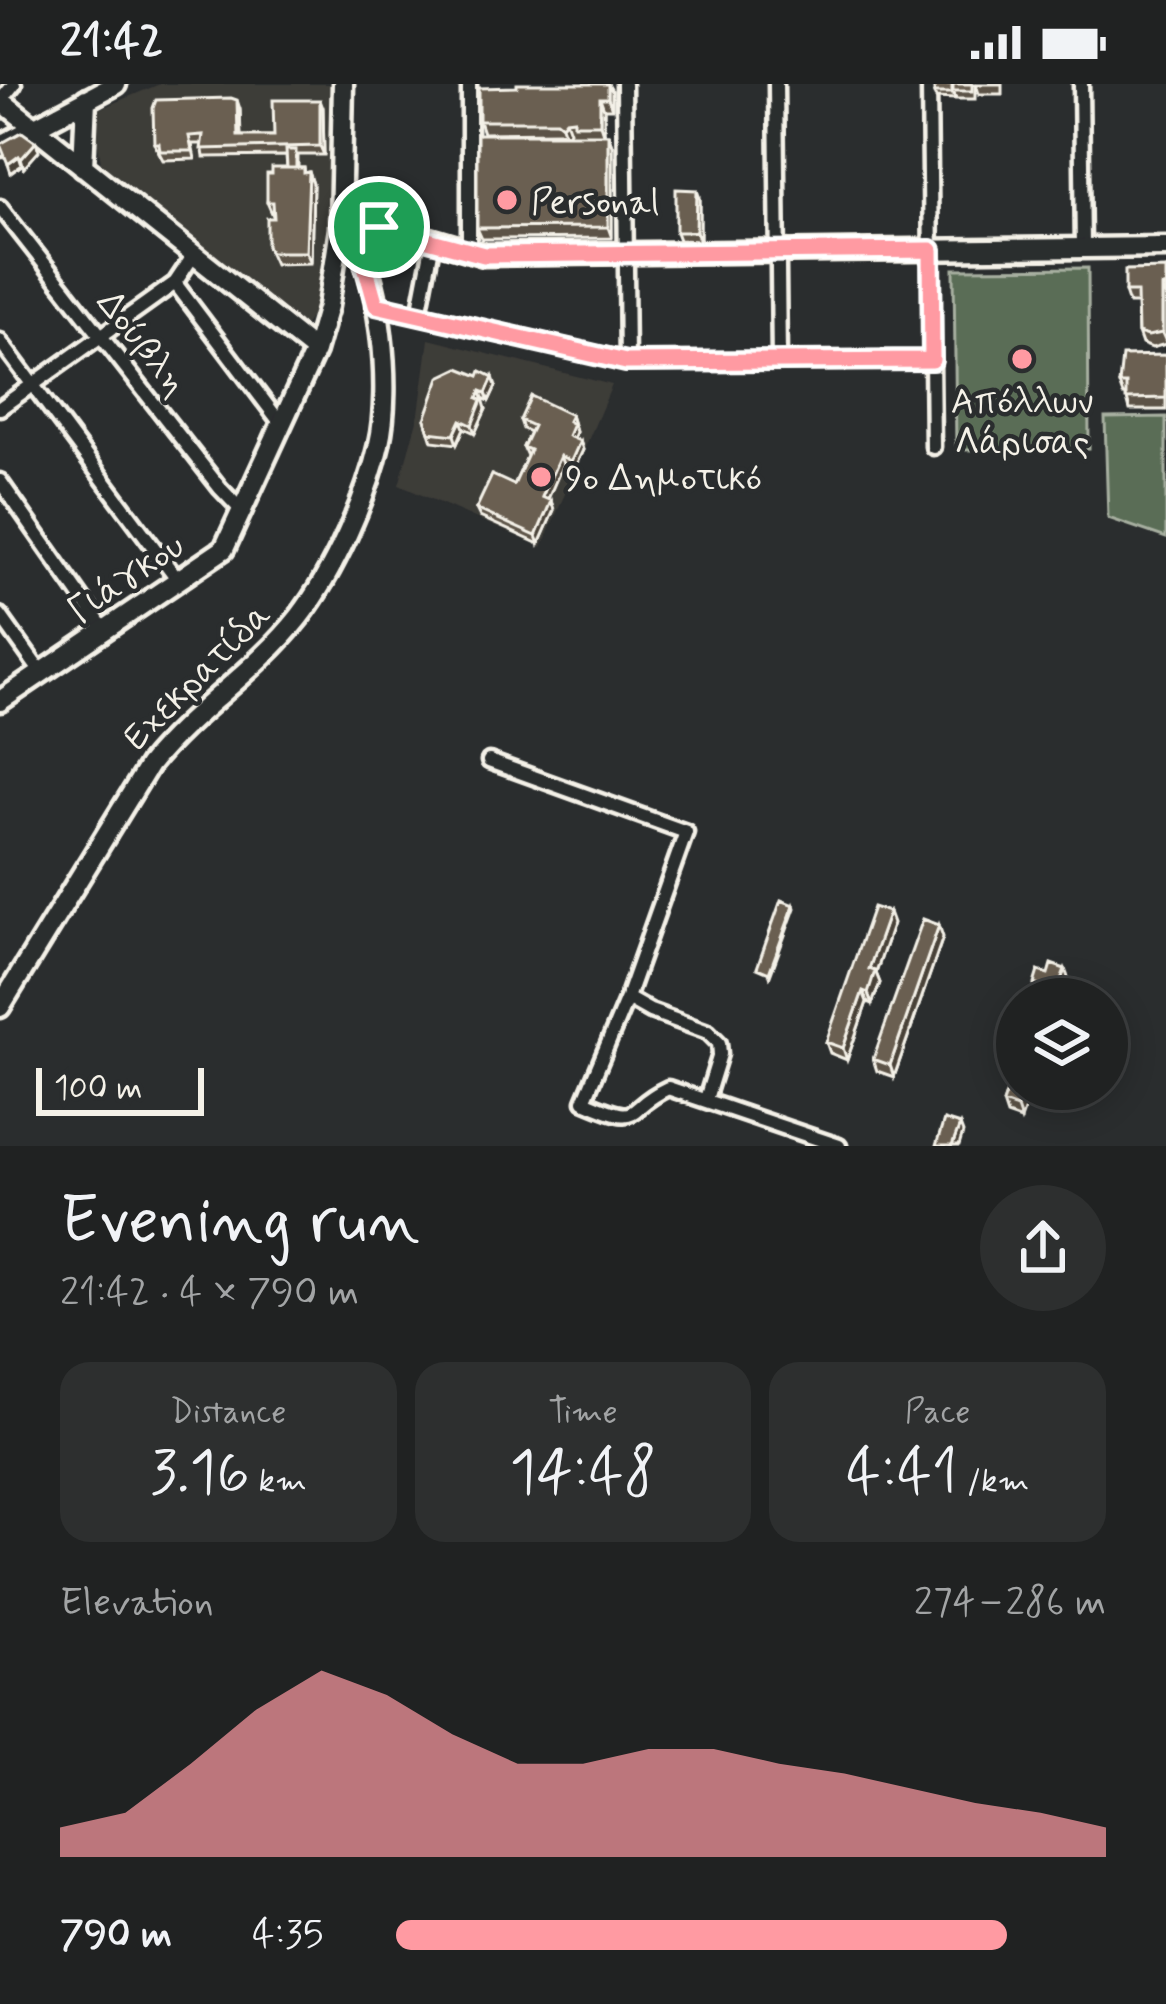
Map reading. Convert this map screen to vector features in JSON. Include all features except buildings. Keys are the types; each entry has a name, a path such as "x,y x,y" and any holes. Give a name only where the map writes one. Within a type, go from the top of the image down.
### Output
{"street":[{"path":"14,84 0,100 315,351"},
{"path":"0,146 116,84"},
{"path":"343,84 345,229 393,228 484,255 1166,248"},
{"path":"469,84 469,252"},
{"path":"624,84 626,362"},
{"path":"776,84 779,361"},
{"path":"929,84 933,447"},
{"path":"1081,84 1082,248"},
{"path":"83,167 86,99"},
{"name":"Δούβλη","path":"0,207 243,512"},
{"name":"Εχεκρατίδα","path":"0,1006 149,765 176,735 261,661 325,580 380,443 376,305 362,255 345,229"},
{"name":"Γιάγκου","path":"0,701 224,549 315,351 345,229"},
{"path":"419,314 433,241"},
{"path":"0,408 175,284 193,256"},
{"path":"175,284 282,425"},
{"path":"376,305 626,362 932,360"},
{"path":"0,341 178,580"},
{"path":"0,481 105,631"},
{"path":"0,615 42,674"},
{"path":"489,761 686,832 627,998 584,1101 620,1116 632,1115 668,1088 839,1146"},
{"path":"627,998 708,1032 719,1043 706,1099"}],"shaded area":[{"path":"160,84 330,84 328,241 319,305 302,329 102,168 96,133 99,109"},
{"path":"429,339 612,385 542,547 399,485 419,413"}],"green space":[{"name":"Απόλλων Λάρισας","path":"1088,268 1089,449 956,450 954,269"},
{"path":"1166,417 1166,538 1108,518 1105,418"}],"place":[{"name":"Personal","path":"507,200"},
{"name":"Απόλλων Λάρισας","path":"1022,359"},
{"name":"9ο Δημοτικό","path":"541,477"}],"route":[{"path":"379,227 484,255 931,250 932,360 626,362 517,340 376,305 350,229 379,227"}]}
